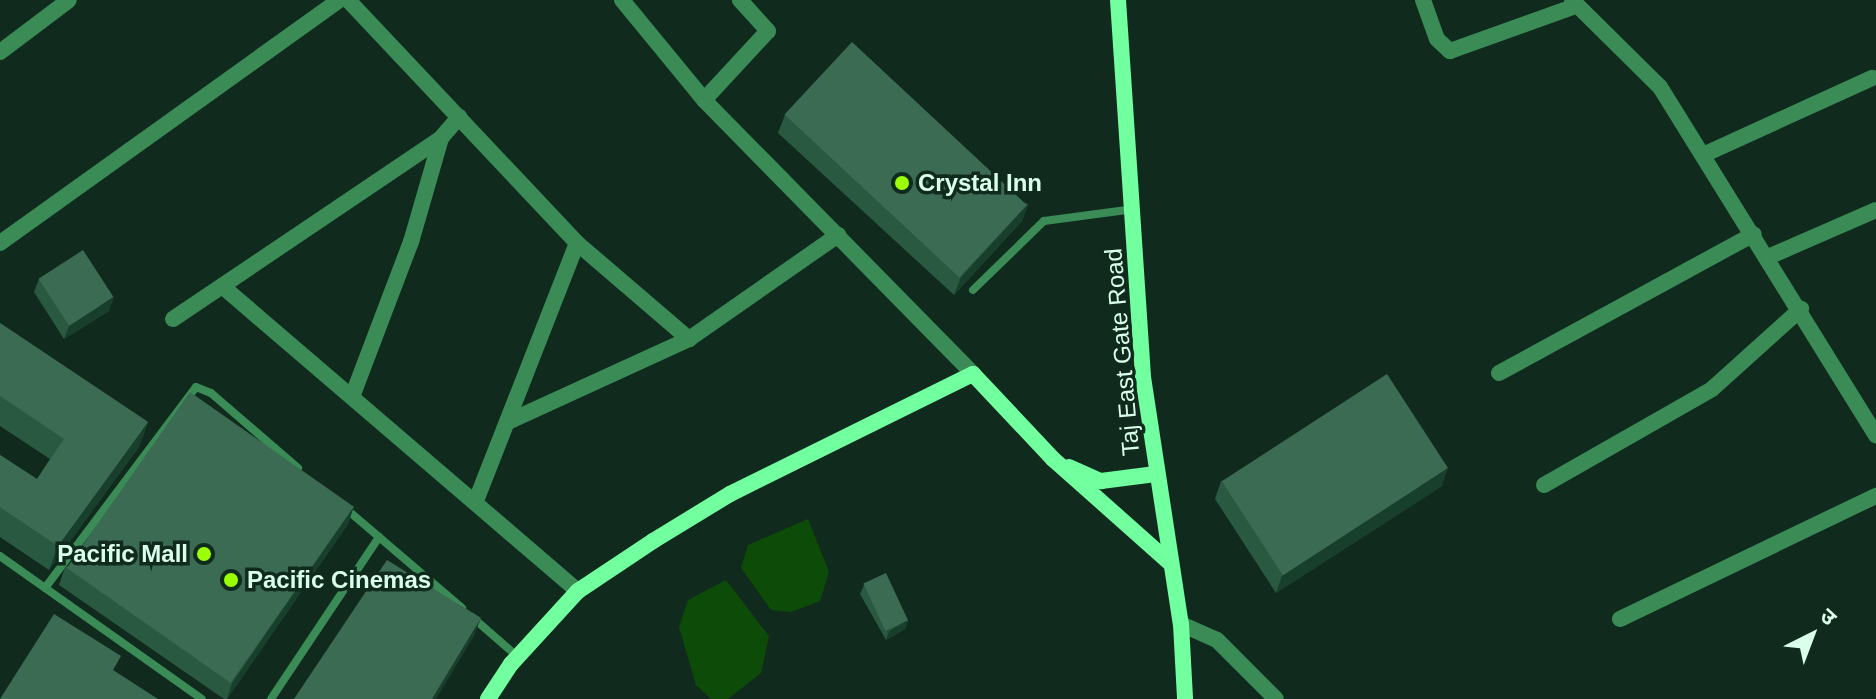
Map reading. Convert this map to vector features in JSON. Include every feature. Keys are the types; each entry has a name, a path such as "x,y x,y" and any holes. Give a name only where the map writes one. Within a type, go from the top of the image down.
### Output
{"main road":[{"name":"Taj East Gate Road","path":"1118,0 1135,209 1143,377 1169,562 1181,624 1185,699"},
{"path":"488,699 518,657 578,591 730,494 973,374 1053,459 1169,562"},
{"path":"1053,459 1101,481 1156,474"}],"street":[{"path":"0,52 69,0"},
{"path":"0,243 339,0"},
{"path":"348,0 577,243 689,339"},
{"path":"622,0 704,100 973,374"},
{"path":"704,100 768,31 740,0"},
{"path":"1423,0 1437,39 1450,51 1574,3 1660,87 1801,309 1876,435"},
{"path":"1703,155 1872,78"},
{"path":"173,319 441,138 459,117"},
{"path":"352,397 411,242 441,138"},
{"path":"1768,257 1876,210"},
{"path":"1499,373 1754,234"},
{"path":"510,421 689,339 838,235"},
{"path":"475,503 510,421 577,243"},
{"path":"222,286 578,591"},
{"path":"1544,485 1712,389 1801,309"},
{"path":"1620,619 1876,496"},
{"path":"1181,624 1217,640 1276,699"}],"lane":[{"path":"973,290 1044,221 1135,209"},
{"path":"45,588 196,387 211,393 307,476"},
{"path":"331,496 518,657"},
{"path":"271,699 379,537"},
{"path":"0,556 202,699"}],"shaded area":[{"path":"808,519 829,572 820,601 791,612 771,610 741,568 748,545"},
{"path":"726,580 769,636 761,673 728,699 711,699 696,685 679,627 688,600"}],"building":[{"path":"852,42 1027,205 959,277 784,114"},
{"path":"83,250 113,297 69,326 39,279"},
{"path":"0,323 148,422 58,546 0,507 0,455 37,479 64,439 0,396"},
{"path":"1387,374 1448,468 1283,575 1222,481"},
{"name":"Pacific Mall","path":"190,392 354,507 231,683 67,568"},
{"path":"387,560 481,618 432,699 294,699"},
{"path":"886,573 908,620 885,631 863,584"},
{"path":"54,614 121,656 113,670 158,699 0,699"}],"place":[{"name":"Crystal Inn","path":"902,183"},
{"name":"Pacific Mall","path":"204,554"},
{"name":"Pacific Cinemas","path":"231,580"}]}
